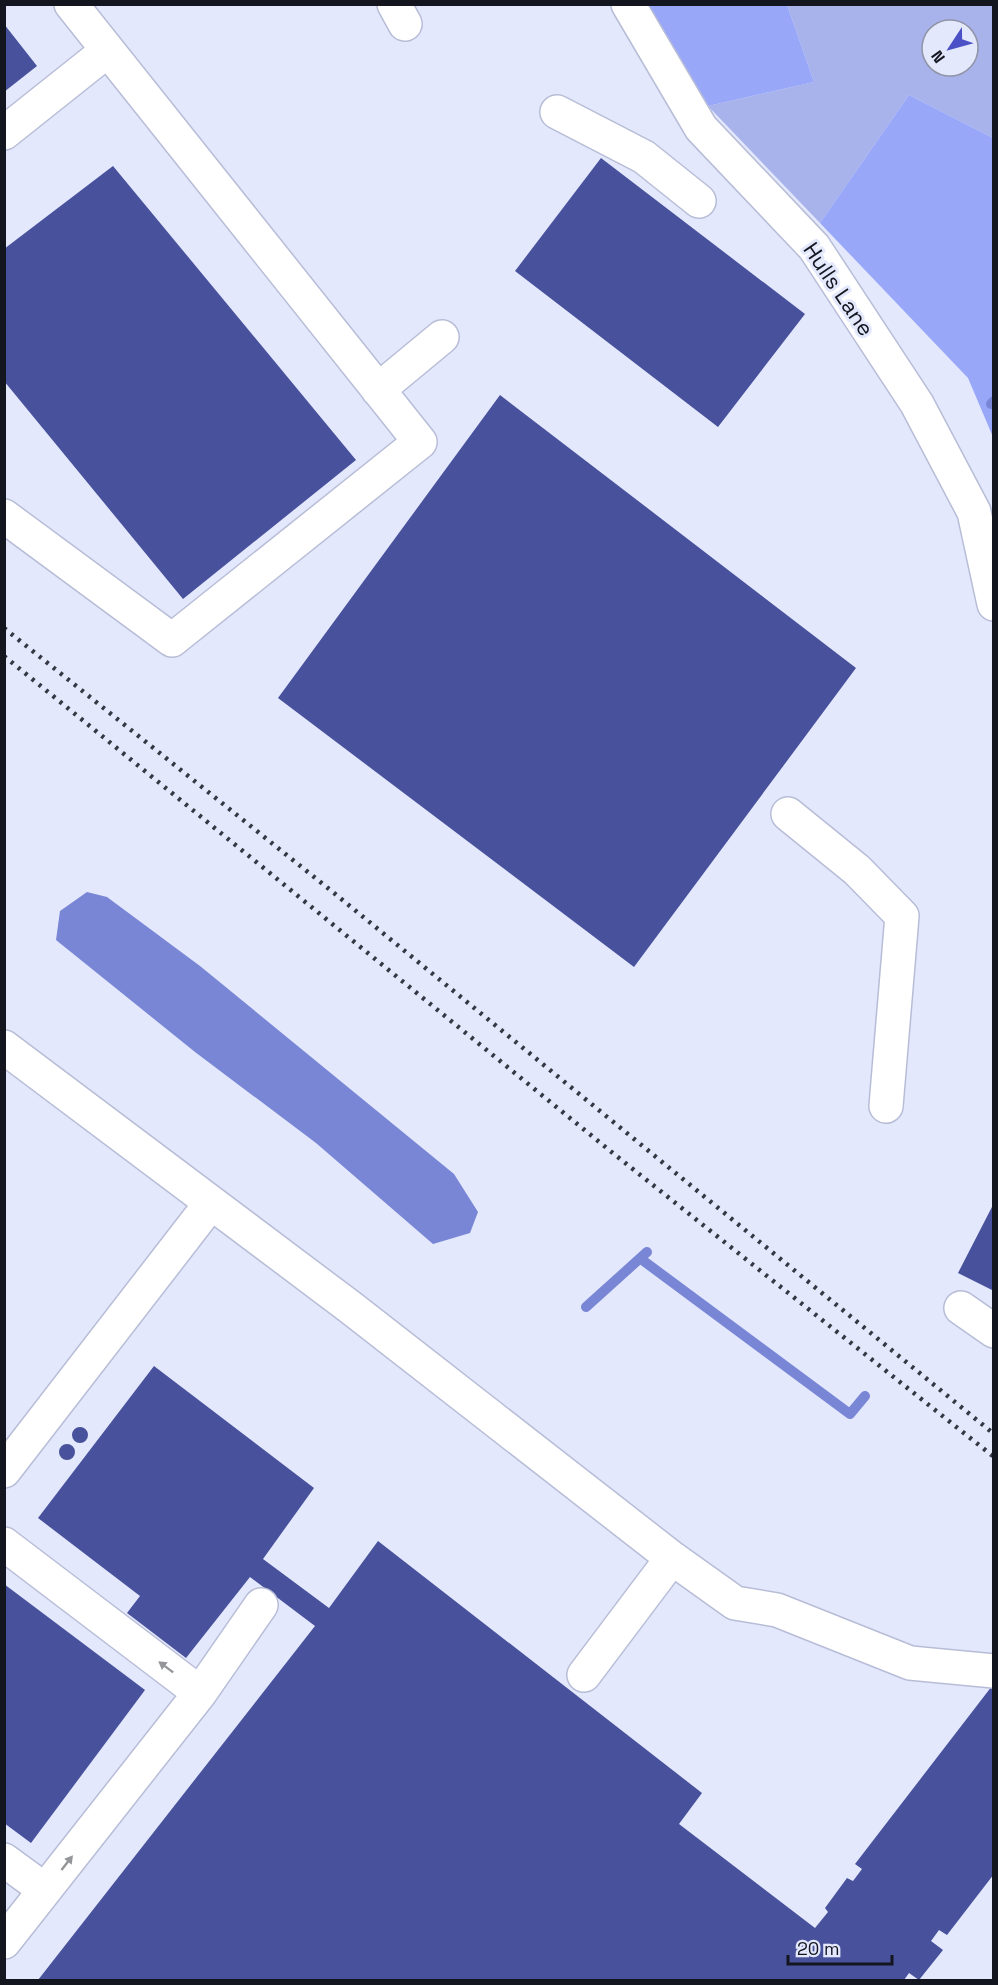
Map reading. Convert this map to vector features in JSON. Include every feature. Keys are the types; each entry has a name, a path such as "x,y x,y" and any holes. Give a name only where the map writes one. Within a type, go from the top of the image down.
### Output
{"street":[{"path":"4,516 172,640 420,442 71,4"},
{"name":"Hulls Lane","path":"628,4 701,128 814,247 917,404 975,512 993,604"},
{"path":"4,133 107,51"},
{"path":"557,112 644,157 699,201"},
{"path":"378,390 442,338"},
{"path":"788,814 857,870 902,916 886,1106"},
{"path":"4,1047 212,1203 672,1558 735,1603 777,1610 910,1663 993,1671"},
{"path":"4,1471 212,1203"},
{"path":"962,1308 993,1331"},
{"path":"4,1544 200,1693"},
{"path":"584,1675 672,1558"},
{"path":"4,1942 200,1693 261,1605"},
{"path":"4,1860 45,1890"}],"shaded area":[{"path":"639,5 787,5 814,82 708,106"},
{"path":"787,5 993,5 993,138 909,95 820,223 708,106 814,82"},
{"path":"909,95 993,138 993,437 968,378 820,223"},
{"path":"87,892 107,897 200,966 454,1174 478,1212 470,1233 433,1244 316,1143 195,1052 56,940 60,911"}],"building":[{"path":"4,24 37,66 4,92"},
{"path":"601,158 805,314 718,427 515,271"},
{"path":"113,166 356,460 183,599 4,381 4,249"},
{"path":"500,395 856,668 634,967 278,698"},
{"path":"994,1203 994,1291 958,1273"},
{"path":"154,1366 314,1488 263,1559 329,1608 378,1541 702,1793 679,1824 815,1928 828,1912 825,1908 847,1878 853,1881 862,1869 855,1864 992,1686 994,1688 994,1874 947,1935 939,1930 931,1941 943,1950 919,1980 909,1973 904,1980 38,1980 315,1626 250,1577 186,1658 127,1613 140,1596 38,1518"},
{"path":"80,1427 88,1435 80,1443 72,1435"},
{"path":"67,1444 75,1452 67,1460 59,1452"},
{"path":"4,1584 145,1690 31,1843 4,1823"}],"waterway":[{"path":"991,404 994,401"},
{"path":"586,1307 647,1252"},
{"path":"641,1259 850,1414 865,1396"}],"railway":[{"path":"4,628 334,893 994,1434"},
{"path":"4,656 614,1154 994,1457"}]}
